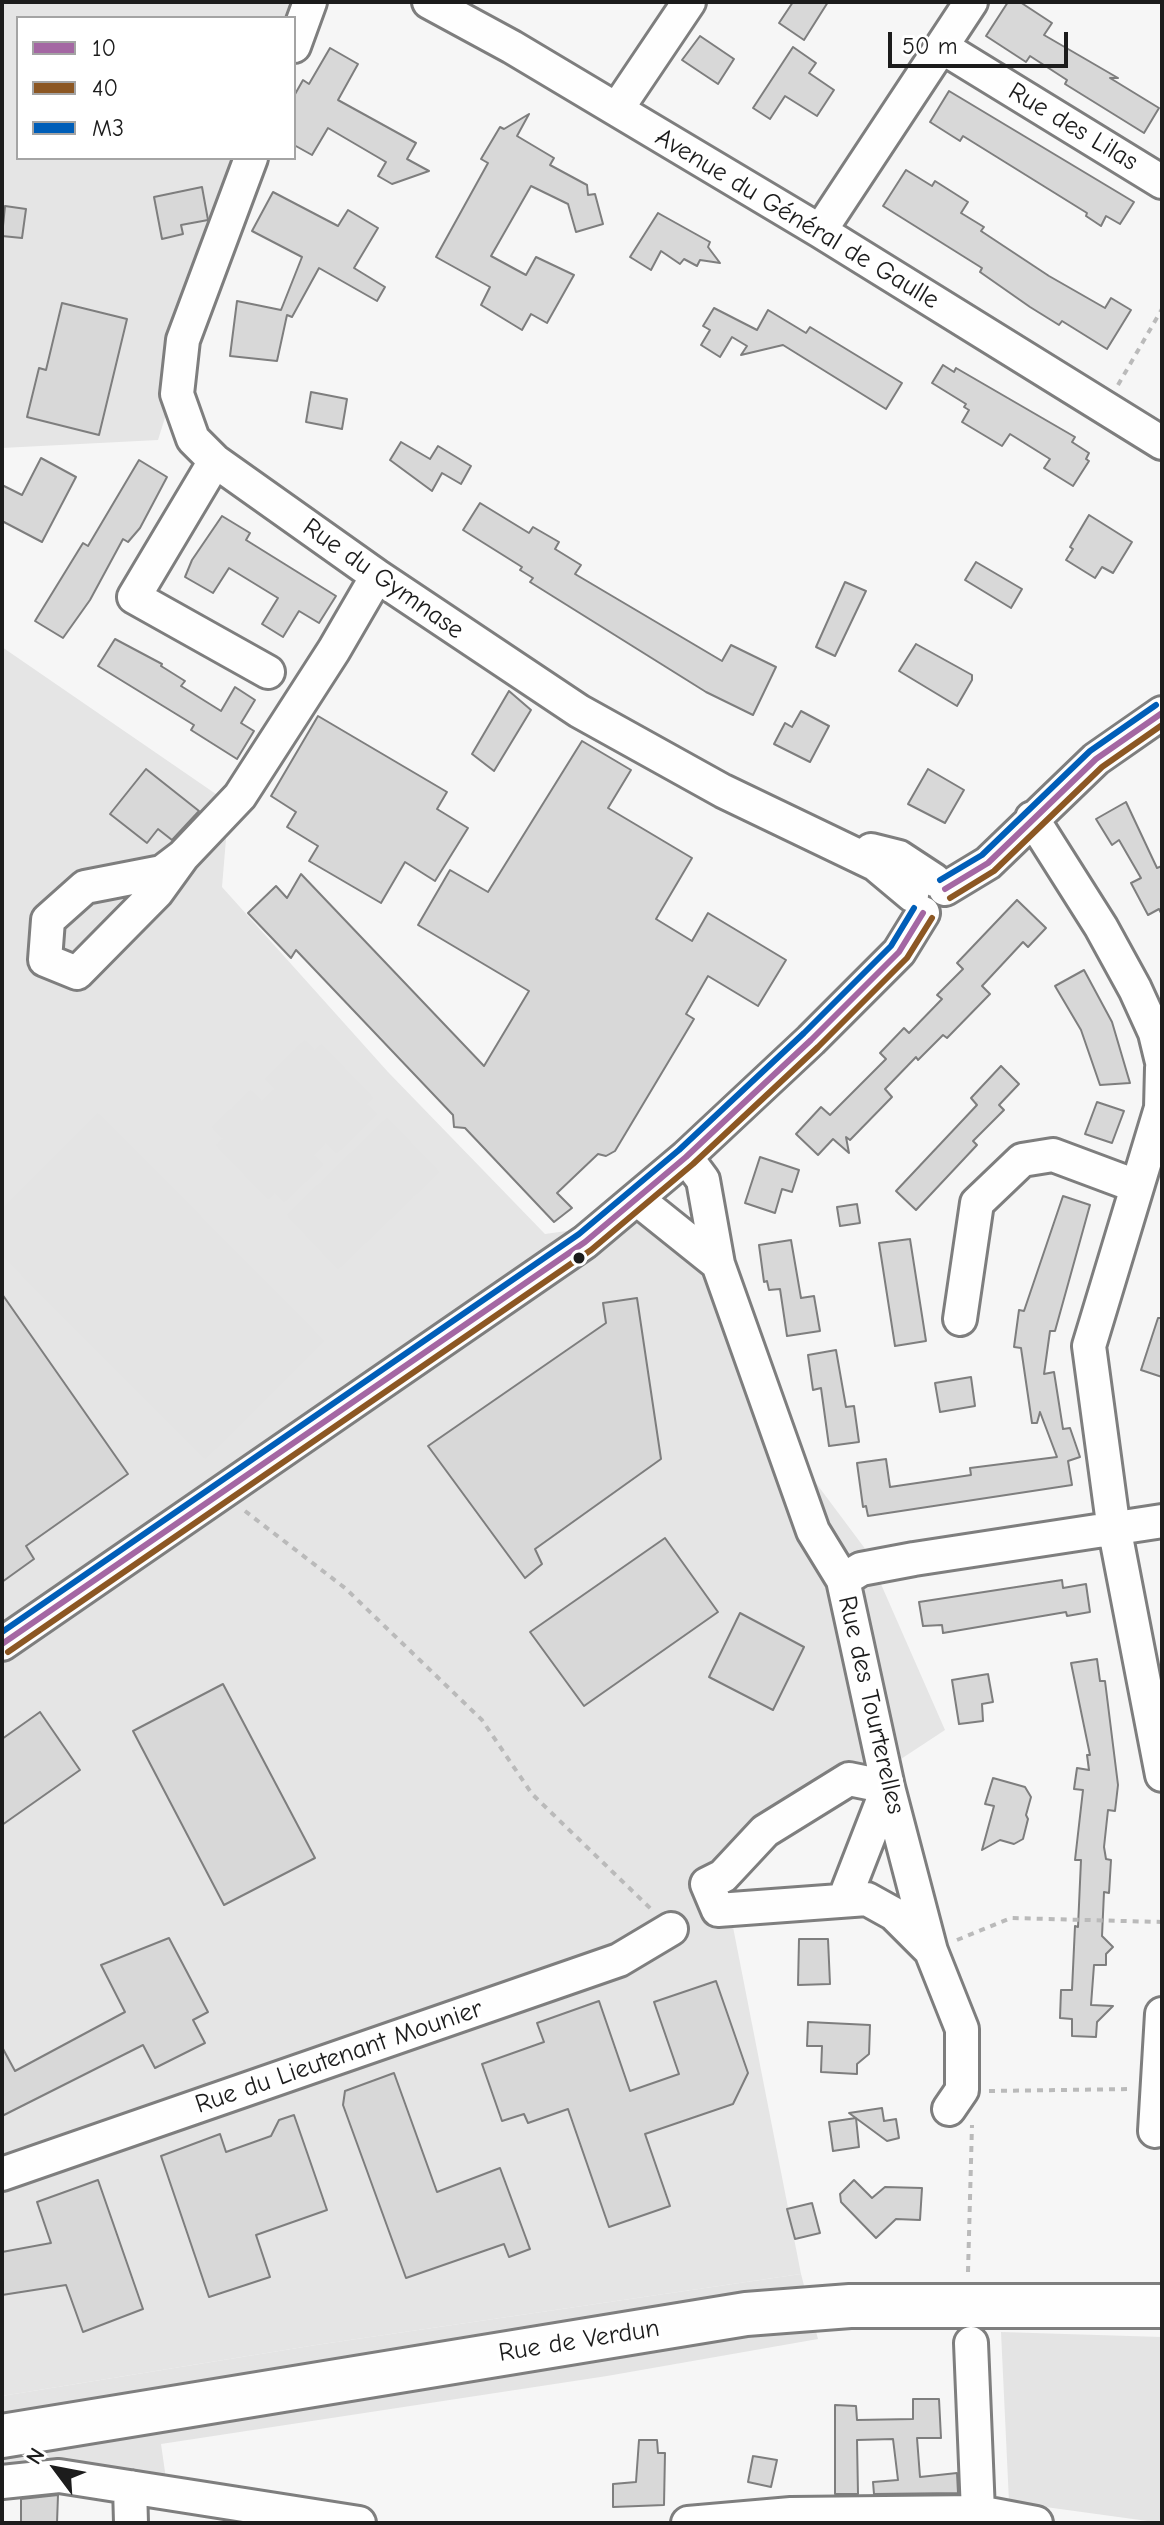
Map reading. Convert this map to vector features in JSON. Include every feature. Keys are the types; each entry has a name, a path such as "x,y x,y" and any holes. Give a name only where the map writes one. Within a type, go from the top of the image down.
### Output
{"main road":[{"name":"Rue de Verdun","path":"2,2436 746,2314 850,2306 969,2323 1162,2306"}],"street":[{"path":"296,40 310,2"},
{"name":"Avenue du Général de Gaulle","path":"429,2 617,109 820,231 1162,443"},
{"path":"617,109 689,2"},
{"path":"820,231 971,2"},
{"name":"Rue des Lilas","path":"942,47 1162,182"},
{"path":"250,160 183,340 177,394 204,450 134,597 268,672"},
{"name":"Rue du Gymnase","path":"204,450 377,576 579,711 867,849 899,857 929,894"},
{"path":"172,864 240,796 334,650 377,576"},
{"path":"2,1644 585,1242 686,1157 899,952 929,894 988,863 1096,759 1162,713"},
{"path":"1032,818 1101,927 1135,989 1155,1033 1162,1065 1161,1108 1089,1346 1117,1529 1162,1775"},
{"path":"960,1319 977,1203 1022,1160 1053,1155 1136,1186"},
{"name":"Rue des Tourterelles","path":"686,1157 703,1180 718,1264 813,1531 843,1580 888,1787 931,1951 962,2029 961,2097"},
{"path":"637,1199 718,1264"},
{"path":"843,1580 861,1569 914,1559 1162,1521"},
{"path":"844,1900 888,1787 849,1779 765,1831 723,1876 707,1884 718,1910 867,1899 894,1914 931,1951"},
{"name":"Rue du Lieutenant Mounier","path":"2,2174 619,1960 671,1929"},
{"path":"1155,2131 1162,2014"},
{"path":"969,2323 978,2512"},
{"path":"2,2482 59,2476 130,2487 261,2515 359,2523"},
{"path":"130,2487 131,2523"},
{"path":"688,2523 791,2514 978,2512 1036,2523"}],"path":[{"path":"1105,408 1162,309"},
{"path":"221,1493 345,1588 482,1720 532,1794 671,1929"},
{"path":"931,1951 1011,1918 1162,1922"},
{"path":"969,2323 961,2097 1157,2088"}],"shaded area":[{"path":"2,2 295,2 291,16 16,16 16,160 245,160 158,440 2,448"},
{"path":"2,647 229,803 222,887 388,1072 545,1234 682,1215 760,1408 866,1550 945,1730 723,1876 801,2274 316,2345 2,2396"},
{"path":"305,1040 315,1050 321,1044 373,1098 367,1104 377,1114 337,1153 326,1143 314,1155 323,1165 284,1202 275,1193 268,1199 216,1145 223,1139 212,1127 251,1090 262,1101 275,1089 265,1079"},
{"path":"98,1113 324,1341 205,1459 2,1255 2,1209"},
{"path":"387,1118 439,1172 338,1269 287,1215"},
{"path":"801,2274 818,2339 607,2376 161,2444 166,2479 121,2467 2,2477 2,2396 316,2345"},
{"path":"1001,2332 1162,2337 1162,2523 1009,2502"}],"building":[{"path":"793,2 828,2 804,40 779,23"},
{"path":"1008,2 1020,2 1052,23 1044,35 1118,78 1110,78 1159,108 1144,133 1065,84 1067,80 1030,56 1026,62 986,36"},
{"path":"700,36 734,59 718,84 682,60"},
{"path":"793,47 816,63 809,73 834,90 817,116 785,96 770,119 753,108"},
{"path":"330,48 358,64 338,100 416,143 407,159 429,171 392,184 378,176 386,162 328,128 312,155 296,146 296,92 303,80 309,84"},
{"path":"949,91 1134,202 1120,224 1106,216 1101,226 1086,216 1087,213 963,136 960,141 930,122"},
{"path":"529,114 517,136 554,158 550,165 587,185 588,195 595,194 603,224 576,232 568,204 531,186 491,256 526,275 536,257 574,275 547,323 531,314 522,330 481,305 490,287 436,257 488,163 481,159 500,127 504,129"},
{"path":"906,170 932,186 935,181 968,202 961,213 984,227 981,231 1049,276 1105,308 1111,298 1131,310 1107,349 1062,321 1059,325 1030,307 980,272 982,268 883,206"},
{"path":"202,187 208,220 181,225 183,234 162,239 154,197"},
{"path":"273,192 338,226 348,210 378,228 354,268 385,287 377,301 319,268 292,317 287,315 277,361 230,356 237,301 281,310 302,257 252,231"},
{"path":"5,206 26,209 22,238 2,236"},
{"path":"658,213 710,242 708,247 720,263 700,260 697,266 684,259 680,264 661,251 651,270 630,257"},
{"path":"62,303 127,319 99,435 27,417 39,368 46,370"},
{"path":"714,308 757,330 768,310 806,333 810,327 902,383 886,409 783,345 741,355 747,346 732,337 720,357 701,345 710,330 703,326"},
{"path":"943,365 954,372 956,368 1075,437 1072,442 1089,453 1086,459 1089,461 1073,486 1044,468 1050,459 1010,434 1002,446 962,422 969,410 964,407 966,404 932,383"},
{"path":"311,392 347,399 342,429 306,422"},
{"path":"401,442 430,459 438,446 471,466 461,484 442,473 432,491 390,460"},
{"path":"41,458 76,477 42,542 2,521 2,485 22,495"},
{"path":"139,460 167,477 140,528 128,542 123,539 90,600 63,638 35,621 83,543 88,546"},
{"path":"480,503 529,533 533,527 559,542 555,549 581,565 575,574 722,661 731,645 776,667 753,715 706,692 530,582 533,578 520,570 522,567 463,530"},
{"path":"1089,515 1132,542 1113,573 1102,567 1095,578 1066,560"},
{"path":"222,516 250,533 246,540 336,596 319,623 299,611 283,637 262,624 278,598 229,568 213,593 185,577 192,560"},
{"path":"976,562 1022,589 1011,608 965,580"},
{"path":"845,582 866,591 835,656 816,647"},
{"path":"115,639 162,664 185,681 181,686 221,711 235,687 255,700 241,723 254,731 237,759 191,730 194,725 98,666"},
{"path":"916,644 972,675 957,706 899,671"},
{"path":"509,691 531,710 494,771 472,754"},
{"path":"801,711 829,726 810,762 774,744 785,723 792,727"},
{"path":"318,716 447,792 437,809 468,828 435,881 405,862 381,903 309,861 318,846 287,827 296,812 271,796"},
{"path":"582,741 631,770 608,808 692,858 656,919 692,941 708,913 786,960 758,1006 708,976 686,1014 694,1019 615,1151 606,1156 598,1154 557,1193 572,1208 554,1222 465,1128 454,1127 453,1115 296,950 291,958 248,913 276,886 287,898 301,874 484,1066 529,991 418,925 450,870 488,892"},
{"path":"146,769 199,811 172,840 158,829 147,843 110,814"},
{"path":"928,769 964,790 945,823 908,804"},
{"path":"1126,802 1157,868 1162,866 1162,915 1159,909 1148,915 1131,883 1141,878 1119,840 1112,845 1096,819"},
{"path":"1017,900 1046,928 1028,947 1023,942 982,986 990,994 947,1038 943,1035 918,1060 916,1057 885,1089 892,1097 850,1140 846,1137 849,1153 833,1139 818,1155 796,1134 821,1107 830,1115 886,1059 880,1053 904,1028 909,1033 942,999 937,995 963,969 957,963"},
{"path":"1084,970 1112,1022 1130,1083 1100,1085 1081,1030 1055,986"},
{"path":"1001,1066 1019,1084 999,1105 1004,1110 973,1141 977,1145 916,1210 896,1191 977,1105 971,1098"},
{"path":"1097,1102 1124,1111 1112,1143 1085,1134"},
{"path":"760,1157 799,1170 792,1192 782,1189 775,1213 745,1203"},
{"path":"1063,1196 1090,1205 1055,1331 1050,1331 1044,1374 1054,1372 1063,1429 1070,1428 1080,1457 1068,1461 1072,1485 868,1516 866,1506 863,1507 857,1463 886,1459 890,1487 971,1475 970,1468 1057,1457 1040,1412 1037,1423 1032,1423 1021,1348 1014,1347 1019,1310 1024,1311"},
{"path":"857,1204 860,1223 840,1226 837,1207"},
{"path":"910,1239 926,1341 895,1346 879,1243"},
{"path":"791,1240 801,1298 814,1296 820,1331 787,1336 780,1289 769,1290 767,1281 764,1282 759,1245"},
{"path":"2,1294 128,1474 26,1546 34,1559 2,1582"},
{"path":"637,1298 661,1459 535,1549 542,1564 525,1578 428,1446 606,1323 603,1303"},
{"path":"1158,1318 1162,1318 1162,1377 1141,1370"},
{"path":"836,1350 846,1407 854,1406 859,1442 829,1446 821,1388 813,1390 808,1355"},
{"path":"971,1377 975,1406 940,1412 935,1383"},
{"path":"665,1538 718,1612 584,1706 530,1632"},
{"path":"1062,1580 1063,1588 1086,1584 1090,1612 1067,1616 1066,1612 943,1633 942,1625 923,1626 919,1602"},
{"path":"740,1613 804,1647 773,1710 709,1677"},
{"path":"1097,1659 1100,1681 1105,1681 1118,1785 1115,1811 1108,1810 1104,1847 1106,1859 1111,1860 1109,1893 1104,1892 1102,1936 1113,1947 1106,1954 1106,1965 1094,1965 1091,2005 1113,2006 1097,2022 1096,2037 1072,2036 1072,2019 1060,2018 1061,1990 1072,1990 1075,1926 1078,1927 1081,1860 1075,1860 1083,1790 1074,1789 1077,1768 1089,1770 1087,1755 1090,1755 1071,1663"},
{"path":"988,1674 993,1702 982,1704 983,1721 959,1724 952,1680"},
{"path":"223,1684 315,1858 224,1905 133,1731"},
{"path":"40,1712 80,1770 2,1825 2,1739"},
{"path":"993,1778 1025,1787 1031,1797 1026,1815 1028,1819 1023,1839 1014,1844 1000,1840 982,1850 994,1806 985,1804"},
{"path":"169,1938 208,2012 193,2020 205,2043 155,2068 143,2045 2,2116 2,2047 15,2071 125,2012 101,1965"},
{"path":"799,1939 828,1939 830,1984 798,1985"},
{"path":"716,1981 748,2073 733,2104 645,2134 670,2206 609,2227 568,2109 528,2123 524,2114 502,2121 482,2064 544,2042 537,2023 599,2001 630,2091 679,2074 654,2002"},
{"path":"808,2022 870,2025 869,2054 857,2064 857,2074 821,2072 822,2046 807,2046"},
{"path":"394,2073 437,2192 500,2168 530,2249 509,2257 504,2244 406,2278 343,2105 345,2091"},
{"path":"882,2108 884,2121 896,2119 899,2138 887,2141 849,2113"},
{"path":"294,2115 327,2210 256,2235 270,2277 209,2297 161,2156 220,2134 226,2152 271,2136 279,2120"},
{"path":"856,2118 859,2147 833,2151 829,2122"},
{"path":"98,2180 143,2309 83,2332 66,2285 2,2295 2,2252 51,2243 37,2202"},
{"path":"854,2180 872,2198 885,2187 922,2188 920,2220 896,2219 876,2238 841,2202 840,2194"},
{"path":"812,2203 820,2233 795,2239 787,2209"},
{"path":"913,2399 939,2399 941,2438 917,2438 920,2477 957,2473 958,2493 874,2494 873,2482 898,2480 893,2439 857,2440 858,2494 835,2494 835,2405 856,2406 857,2420 913,2419"},
{"path":"639,2440 657,2440 658,2453 665,2453 664,2505 613,2507 613,2484 636,2482"},
{"path":"753,2456 777,2460 771,2487 748,2482"},
{"path":"58,2495 57,2523 21,2523 21,2499"}],"transit line":[{"name":"M3","path":"940,880 982,855 1090,751 1156,705"},
{"name":"10","path":"945,889 988,863 1096,759 1162,713"},
{"name":"40","path":"950,898 994,871 1102,767 1162,725"},
{"name":"M3","path":"2,1632 579,1234 679,1150 804,1033 891,946 914,908"},
{"name":"10","path":"2,1644 585,1242 686,1157 811,1040 899,952 923,913"},
{"name":"40","path":"8,1652 591,1250 693,1164 818,1047 907,958 932,918"}]}
